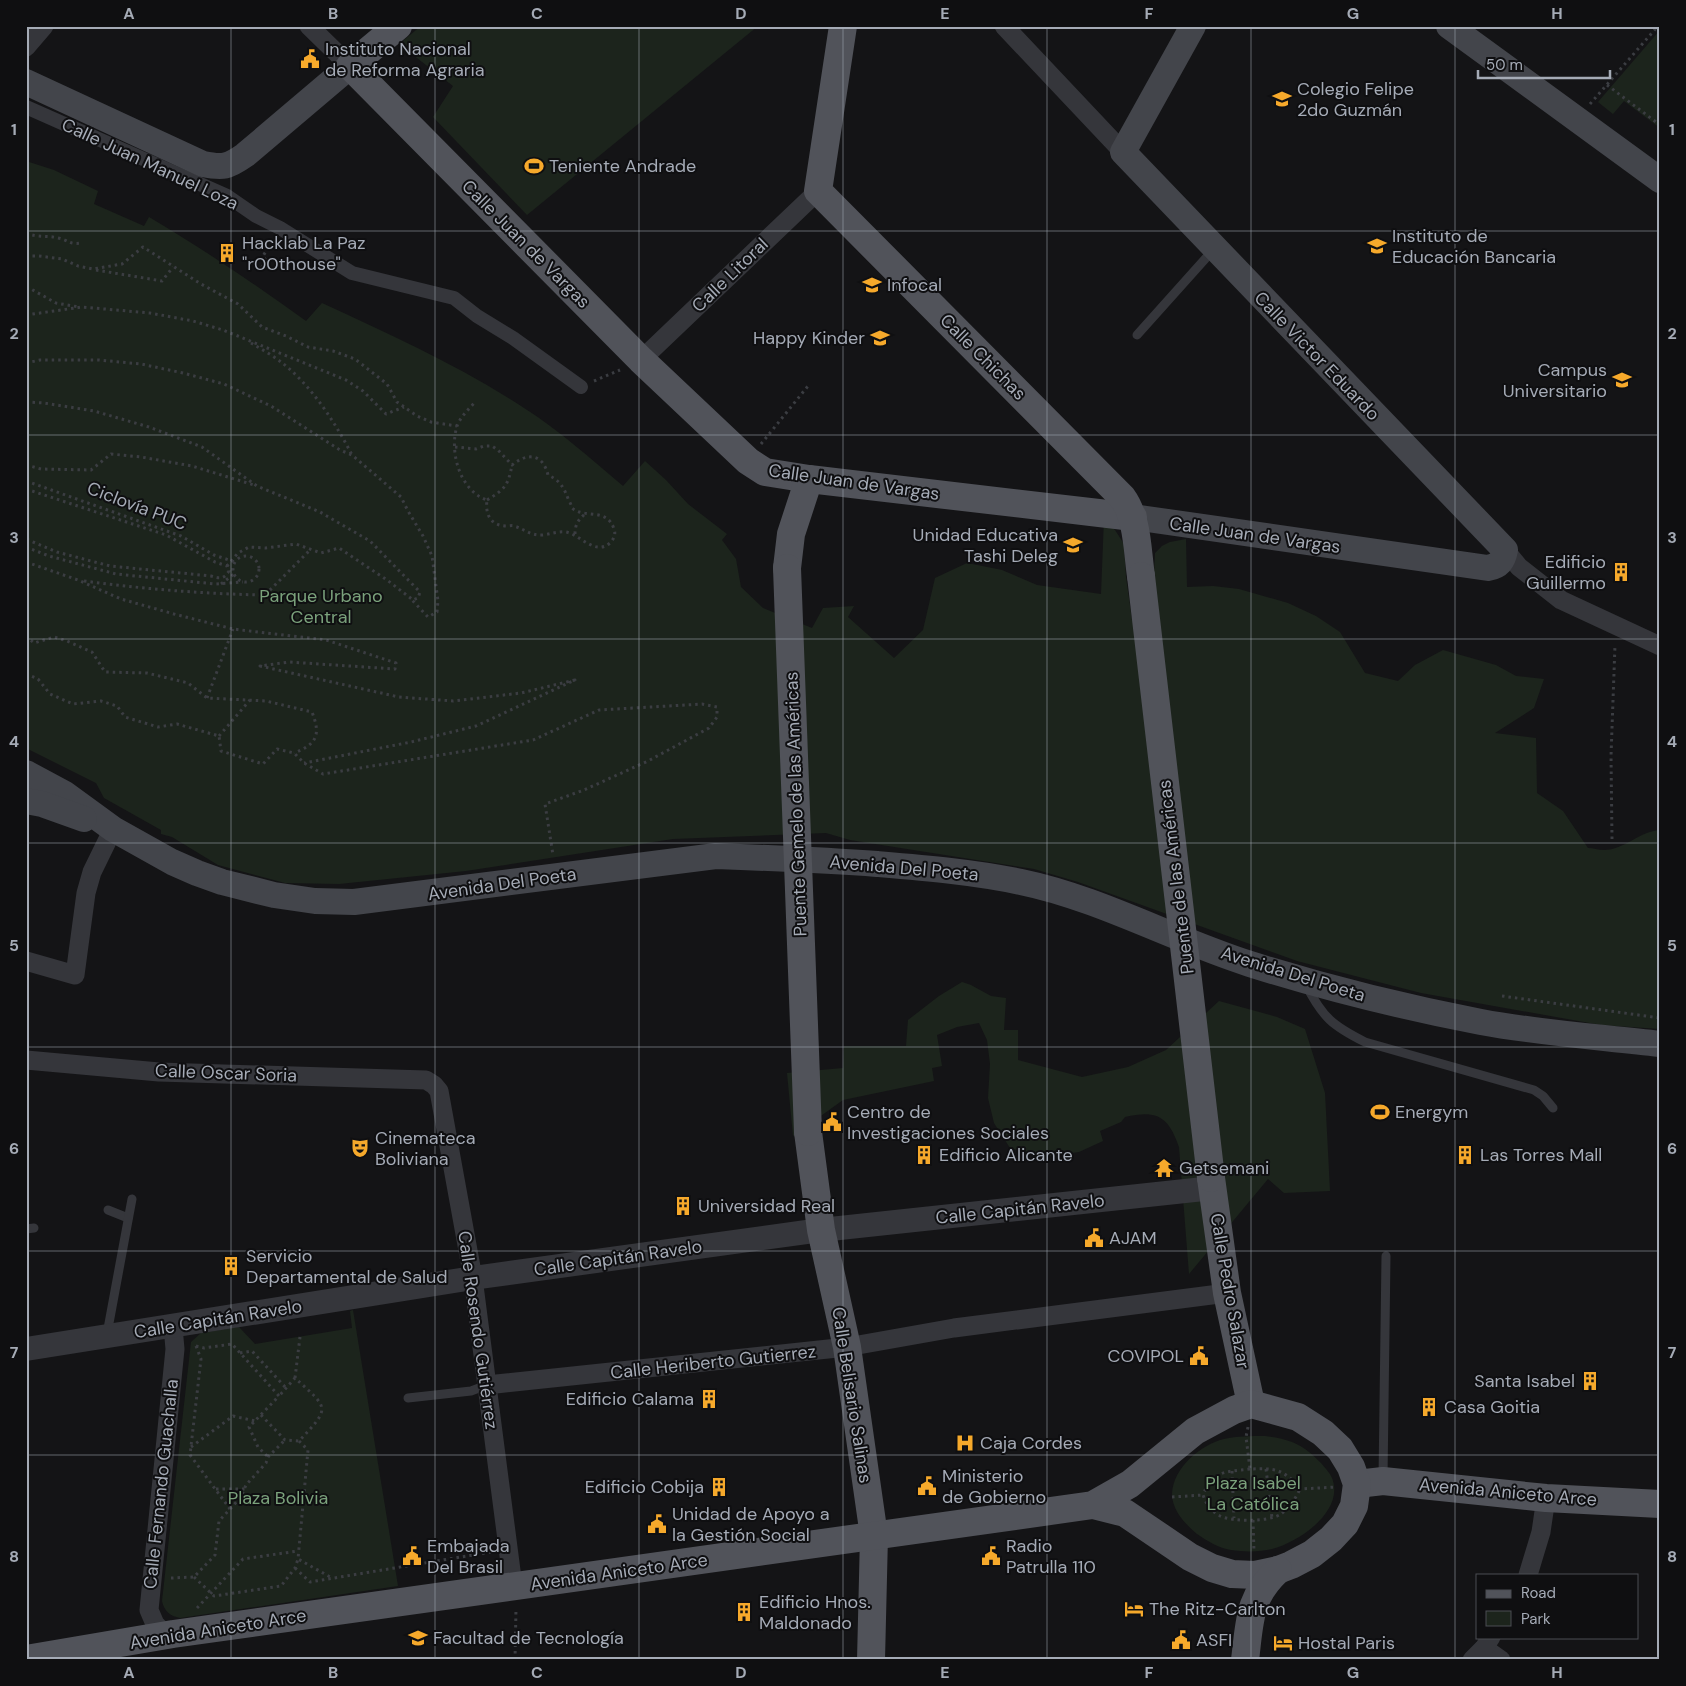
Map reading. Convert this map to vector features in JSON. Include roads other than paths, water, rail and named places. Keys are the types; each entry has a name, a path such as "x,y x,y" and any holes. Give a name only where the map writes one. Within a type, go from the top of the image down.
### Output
{"main road":[{"path":"350,66 398,26"},
{"path":"818,191 843,26"},
{"path":"1123,152 1193,26"},
{"path":"1449,26 1660,180"},
{"name":"Calle Juan Manuel Loza","path":"26,82 203,164 219,167 232,165 245,155 350,66"},
{"name":"Calle Juan de Vargas","path":"350,66 641,360 748,461 765,472 809,479 1133,517 1488,568 1495,567 1500,563 1505,550"},
{"name":"Calle Victor Eduardo","path":"1123,152 1505,550"},
{"name":"Calle Chichas","path":"818,191 1122,497 1133,517 1140,576"},
{"name":"Puente Gemelo de las Américas","path":"808,1132 787,568 791,534 809,479"},
{"name":"Puente de las Américas","path":"1140,576 1212,1183"},
{"name":"Avenida Del Poeta","path":"26,774 65,794 113,829 172,862 222,882 274,895 315,901 354,902 390,899 716,856 926,868 1024,882 1069,896 1226,956 1347,993 1482,1022 1660,1044"},
{"name":"Avenida Del Poeta","path":"26,801 42,804 113,829"},
{"name":"Calle Belisario Salinas","path":"808,1132 821,1230 847,1347 874,1536 872,1660"},
{"name":"Calle Pedro Salazar","path":"1212,1183 1227,1293 1251,1404"},
{"path":"1251,1404 1298,1417 1323,1433 1340,1449 1348,1461 1358,1484"},
{"name":"Avenida Aniceto Arce","path":"26,1659 166,1635 514,1598 874,1536 1093,1505 1130,1484 1195,1431 1234,1410 1251,1404"},
{"name":"Avenida Aniceto Arce","path":"1093,1505 1125,1513 1190,1557 1212,1568 1232,1574 1255,1575 1278,1570 1312,1554 1338,1532 1354,1506 1358,1484 1546,1498 1660,1504"},
{"path":"1212,1568 1237,1590 1251,1611"},
{"path":"1245,1660 1251,1611 1257,1595 1266,1581 1278,1570"}],"street":[{"path":"26,47 44,26"},
{"name":"Calle Juan de Vargas","path":"308,26 350,66"},
{"name":"Calle Victor Eduardo","path":"1004,26 1123,152"},
{"name":"Calle Juan Manuel Loza","path":"26,107 227,196 256,216 280,228 352,273 454,298 477,316 520,343 582,387"},
{"name":"Calle Litoral","path":"641,360 818,191"},
{"name":"Calle Victor Eduardo","path":"1505,550 1519,567 1561,600 1660,646"},
{"path":"26,961 75,975 86,893 92,872 113,829"},
{"name":"Calle Oscar Soria","path":"26,1060 159,1072 426,1080"},
{"name":"Calle Rosendo Gutiérrez","path":"426,1080 439,1091 473,1278 514,1598"},
{"name":"Calle Capitán Ravelo","path":"26,1349 473,1278 821,1230 1212,1183"},
{"name":"Calle Heriberto Gutierrez","path":"487,1386 847,1347 954,1328 1227,1293"},
{"name":"Calle Fernando Guachalla","path":"166,1635 155,1624 149,1610 175,1348 173,1327"},
{"path":"1528,1574 1541,1532 1546,1498"},
{"path":"1483,1648 1501,1660"}],"lane":[{"path":"1137,335 1214,248"},
{"path":"1303,979 1316,1004 1328,1019 1340,1029 1357,1038 1365,1042 1534,1090 1543,1096 1553,1108"},
{"path":"106,1337 132,1199"},
{"path":"108,1210 128,1218"},
{"path":"1358,1484 1386,1256"},
{"name":"Calle Heriberto Gutierrez","path":"408,1398 471,1391 487,1386"}],"place":[{"name":"Instituto Nacional de Reforma Agraria","path":"310,59"},
{"name":"Colegio Felipe 2do Guzmán","path":"1282,99"},
{"name":"Teniente Andrade","path":"534,166"},
{"name":"Instituto de Educación Bancaria","path":"1377,246"},
{"name":"Hacklab La Paz \"r00thouse\"","path":"227,253"},
{"name":"Infocal","path":"872,285"},
{"name":"Happy Kinder","path":"880,338"},
{"name":"Campus Universitario","path":"1622,380"},
{"name":"Unidad Educativa Tashi Deleg","path":"1073,545"},
{"name":"Edificio Guillermo","path":"1621,572"},
{"name":"Energym","path":"1380,1112"},
{"name":"Centro de Investigaciones Sociales","path":"832,1122"},
{"name":"Cinemateca Boliviana","path":"360,1148"},
{"name":"Edificio Alicante","path":"924,1155"},
{"name":"Las Torres Mall","path":"1465,1155"},
{"name":"Getsemani","path":"1164,1168"},
{"name":"Universidad Real","path":"683,1206"},
{"name":"AJAM","path":"1094,1238"},
{"name":"Servicio Departamental de Salud","path":"231,1266"},
{"name":"COVIPOL","path":"1199,1356"},
{"name":"Santa Isabel","path":"1590,1381"},
{"name":"Edificio Calama","path":"709,1399"},
{"name":"Casa Goitia","path":"1429,1407"},
{"name":"Caja Cordes","path":"965,1443"},
{"name":"Ministerio de Gobierno","path":"927,1486"},
{"name":"Edificio Cobija","path":"719,1487"},
{"name":"Unidad de Apoyo a la Gestión Social","path":"657,1524"},
{"name":"Embajada Del Brasil","path":"412,1556"},
{"name":"Radio Patrulla 110","path":"991,1556"},
{"name":"The Ritz-Carlton","path":"1134,1609"},
{"name":"Edificio Hnos. Maldonado","path":"744,1612"},
{"name":"Facultad de Tecnología","path":"418,1638"},
{"name":"ASFI","path":"1181,1640"},
{"name":"Hostal Paris","path":"1283,1643"}],"park label":[{"name":"Parque Urbano Central","path":"321,606"},
{"name":"Plaza Isabel La Católica","path":"1253,1494"},
{"name":"Plaza Bolivia","path":"278,1498"}]}
